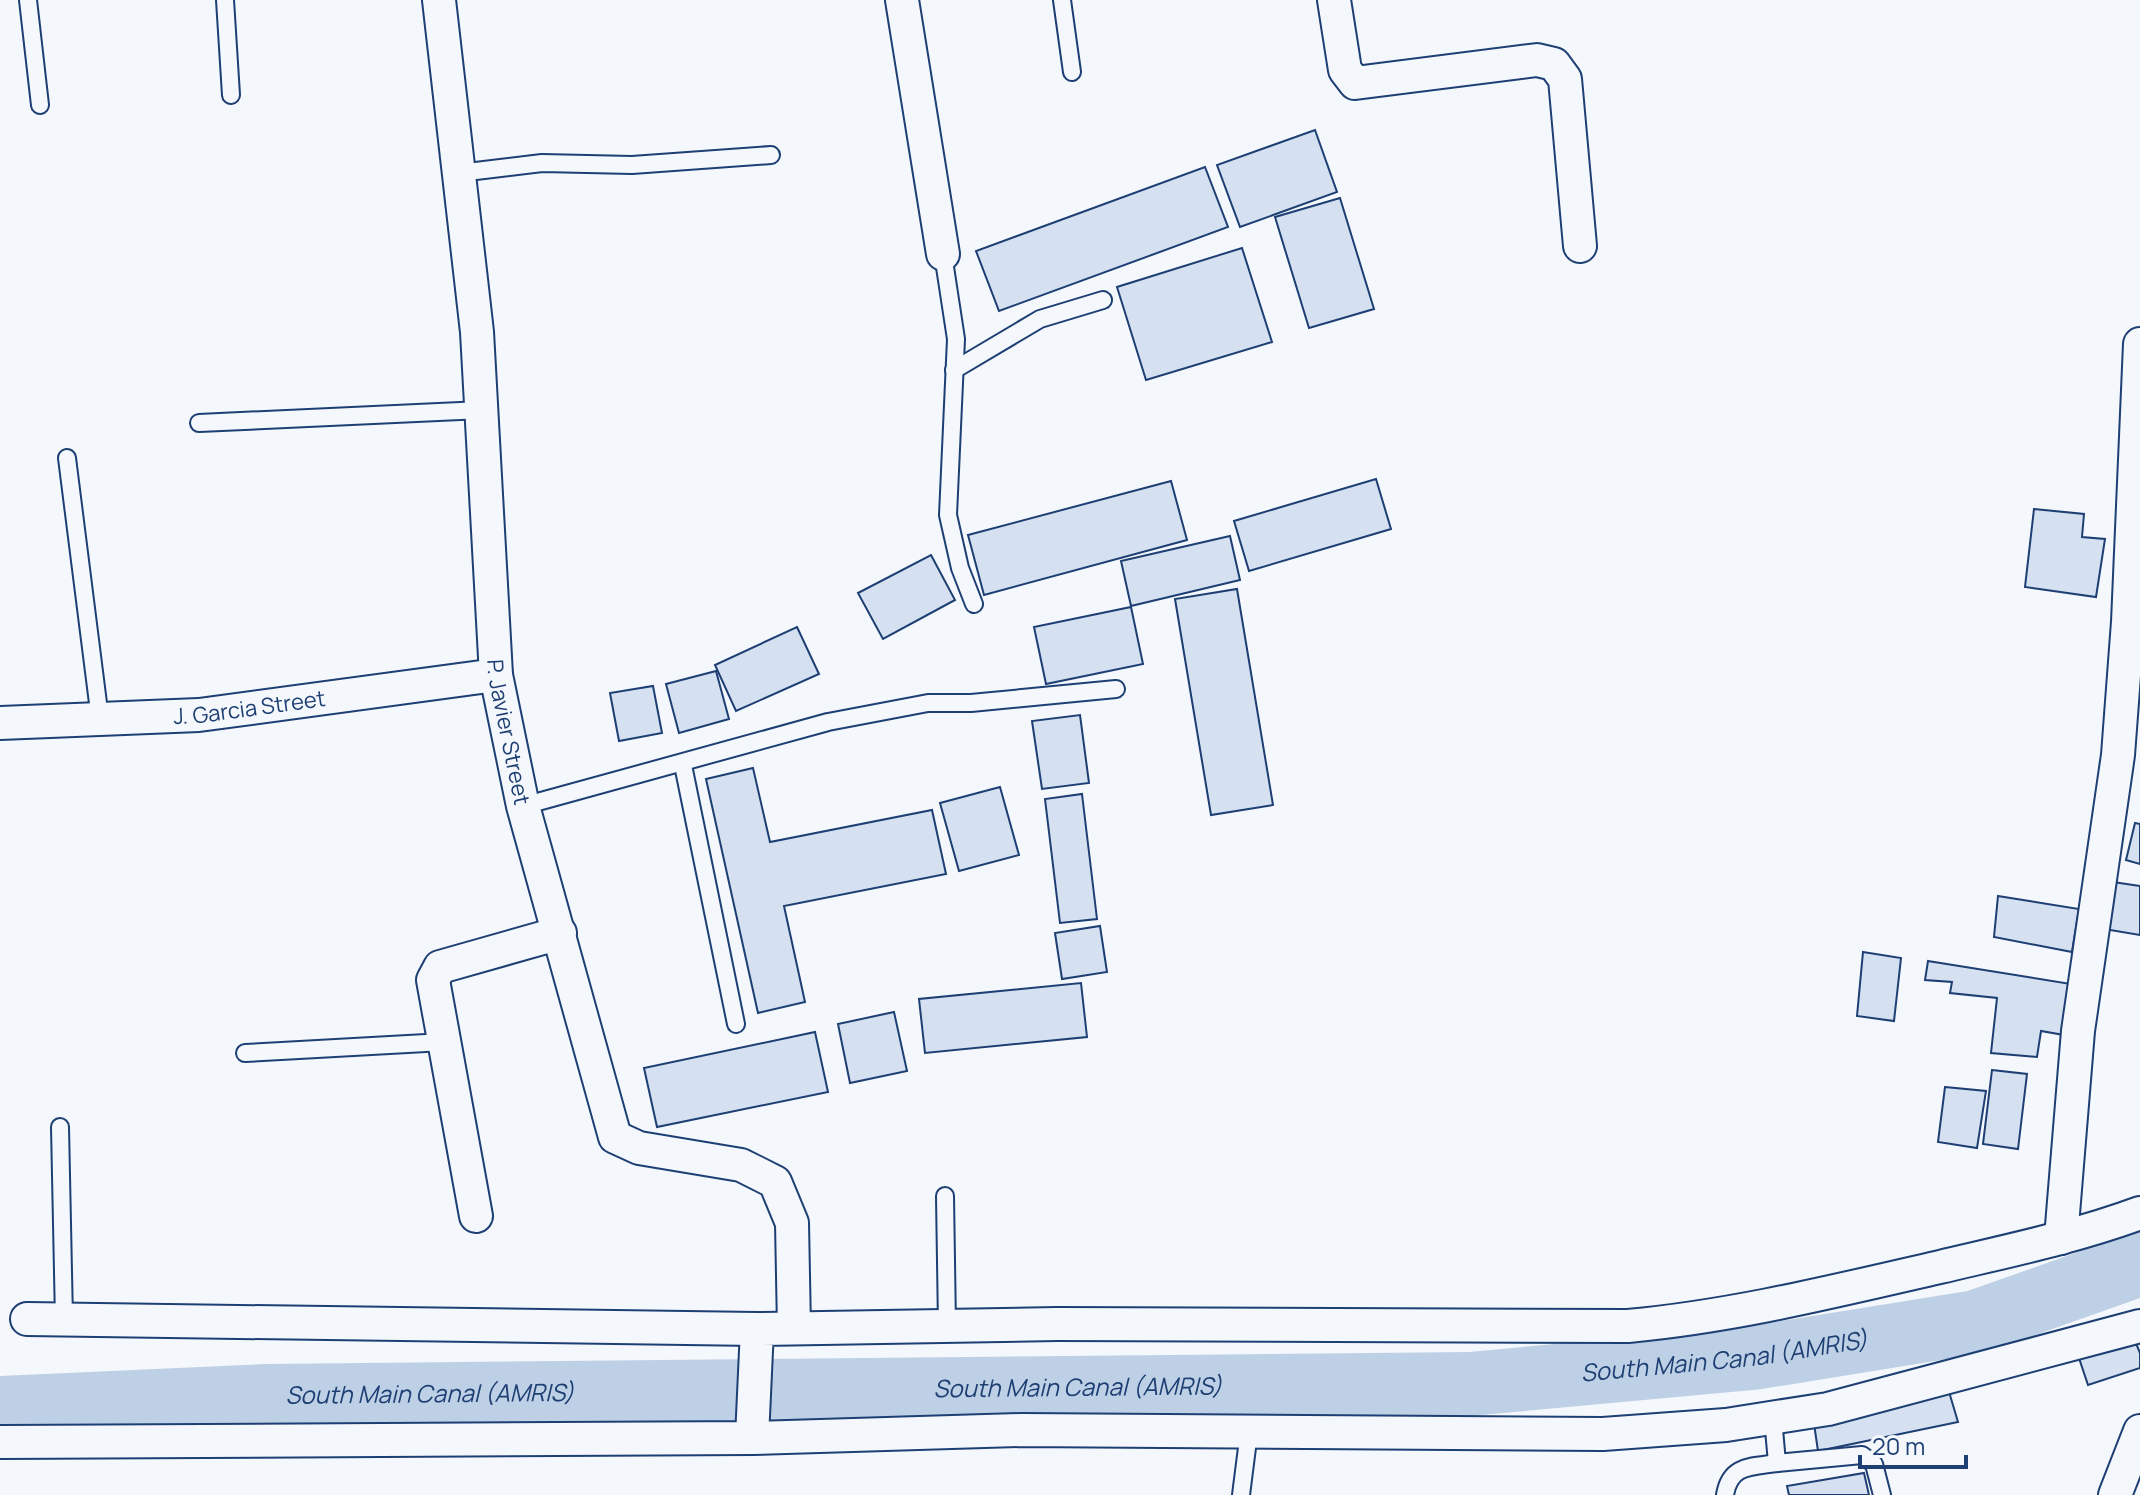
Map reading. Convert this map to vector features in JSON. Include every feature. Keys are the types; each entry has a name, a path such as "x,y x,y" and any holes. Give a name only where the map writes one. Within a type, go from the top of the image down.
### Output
{"street":[{"name":"P. Javier Street","path":"439,0 482,410 488,492 488,576 496,675 523,806 615,1137 639,1148 741,1165 775,1182 792,1223 794,1328"},
{"path":"902,0 943,254"},
{"path":"1334,0 1345,70 1355,83 1537,60 1554,64 1565,79 1580,246"},
{"path":"2061,1238 2078,1031 2118,755 2128,622 2140,344"},
{"name":"J. Garcia Street","path":"0,723 199,715 496,675"},
{"path":"476,1216 433,980 440,967 560,933"},
{"path":"27,1319 757,1337 794,1328 947,1326 1628,1326 1705,1319 1809,1299 2061,1238 2140,1213"},
{"path":"0,1442 753,1424 1021,1430 1603,1434 1773,1418 1828,1409 2140,1326"},
{"path":"753,1424 757,1337"},
{"path":"2115,1495 2140,1431"}],"lane":[{"path":"28,0 40,105"},
{"path":"225,0 231,95"},
{"path":"1062,0 1072,72"},
{"path":"459,173 542,163 632,165 771,155"},
{"path":"943,254 956,339 948,515 960,568 974,604"},
{"path":"954,370 1040,319 1103,300"},
{"path":"199,423 482,410"},
{"path":"67,458 100,719"},
{"path":"523,806 683,765 828,722 928,703 971,703 1116,689"},
{"path":"683,765 736,1024"},
{"path":"245,1053 444,1042"},
{"path":"60,1127 64,1320"},
{"path":"945,1196 947,1326"},
{"path":"1773,1418 1777,1463"},
{"path":"1241,1495 1249,1432"},
{"path":"1725,1495 1728,1479 1739,1468 1862,1455 1874,1464 1882,1495"}],"building":[{"path":"1315,130 1337,192 1240,227 1217,165"},
{"path":"1205,167 1228,227 999,311 976,251"},
{"path":"1340,198 1374,309 1309,328 1275,217"},
{"path":"1242,248 1272,342 1146,380 1117,287"},
{"path":"1376,479 1391,529 1249,571 1234,521"},
{"path":"1171,481 1187,540 984,595 968,535"},
{"path":"2034,509 2084,514 2082,537 2105,539 2096,597 2025,587"},
{"path":"1230,536 1240,580 1131,606 1121,561"},
{"path":"931,555 955,600 883,639 858,593"},
{"path":"1237,589 1273,805 1211,815 1175,599"},
{"path":"1131,607 1143,664 1046,684 1034,627"},
{"path":"797,627 819,674 736,711 715,665"},
{"path":"716,671 729,719 679,733 666,684"},
{"path":"653,686 662,733 619,741 610,693"},
{"path":"1080,715 1089,783 1042,789 1032,721"},
{"path":"753,768 770,842 932,810 946,874 784,906 805,1002 758,1013 706,779"},
{"path":"1000,787 1019,855 959,871 940,803"},
{"path":"1082,794 1097,919 1060,923 1045,799"},
{"path":"2135,823 2140,824 2140,864 2126,860"},
{"path":"2113,882 2140,886 2140,935 2104,929"},
{"path":"1998,896 2079,909 2072,952 1994,937"},
{"path":"1100,926 1107,972 1062,979 1055,933"},
{"path":"1863,952 1901,958 1894,1021 1857,1016"},
{"path":"1928,961 2071,984 2064,1035 2041,1031 2037,1057 1991,1053 1997,998 1950,993 1952,982 1925,980"},
{"path":"1081,983 1087,1037 925,1053 919,999"},
{"path":"894,1012 907,1071 850,1083 838,1024"},
{"path":"815,1032 828,1092 657,1127 644,1068"},
{"path":"1992,1070 2027,1074 2018,1149 1983,1144"},
{"path":"1945,1087 1986,1091 1977,1148 1938,1142"},
{"path":"2133,1336 2140,1353 2140,1368 2088,1385 2078,1355"},
{"path":"1947,1385 1958,1422 1818,1451 1813,1417"},
{"path":"1864,1473 1869,1495 1789,1495 1787,1486"}],"waterway":[{"name":"South Main Canal (AMRIS)","path":"0,1408 267,1396 1469,1384 1753,1358 1976,1322 2140,1264"}]}
